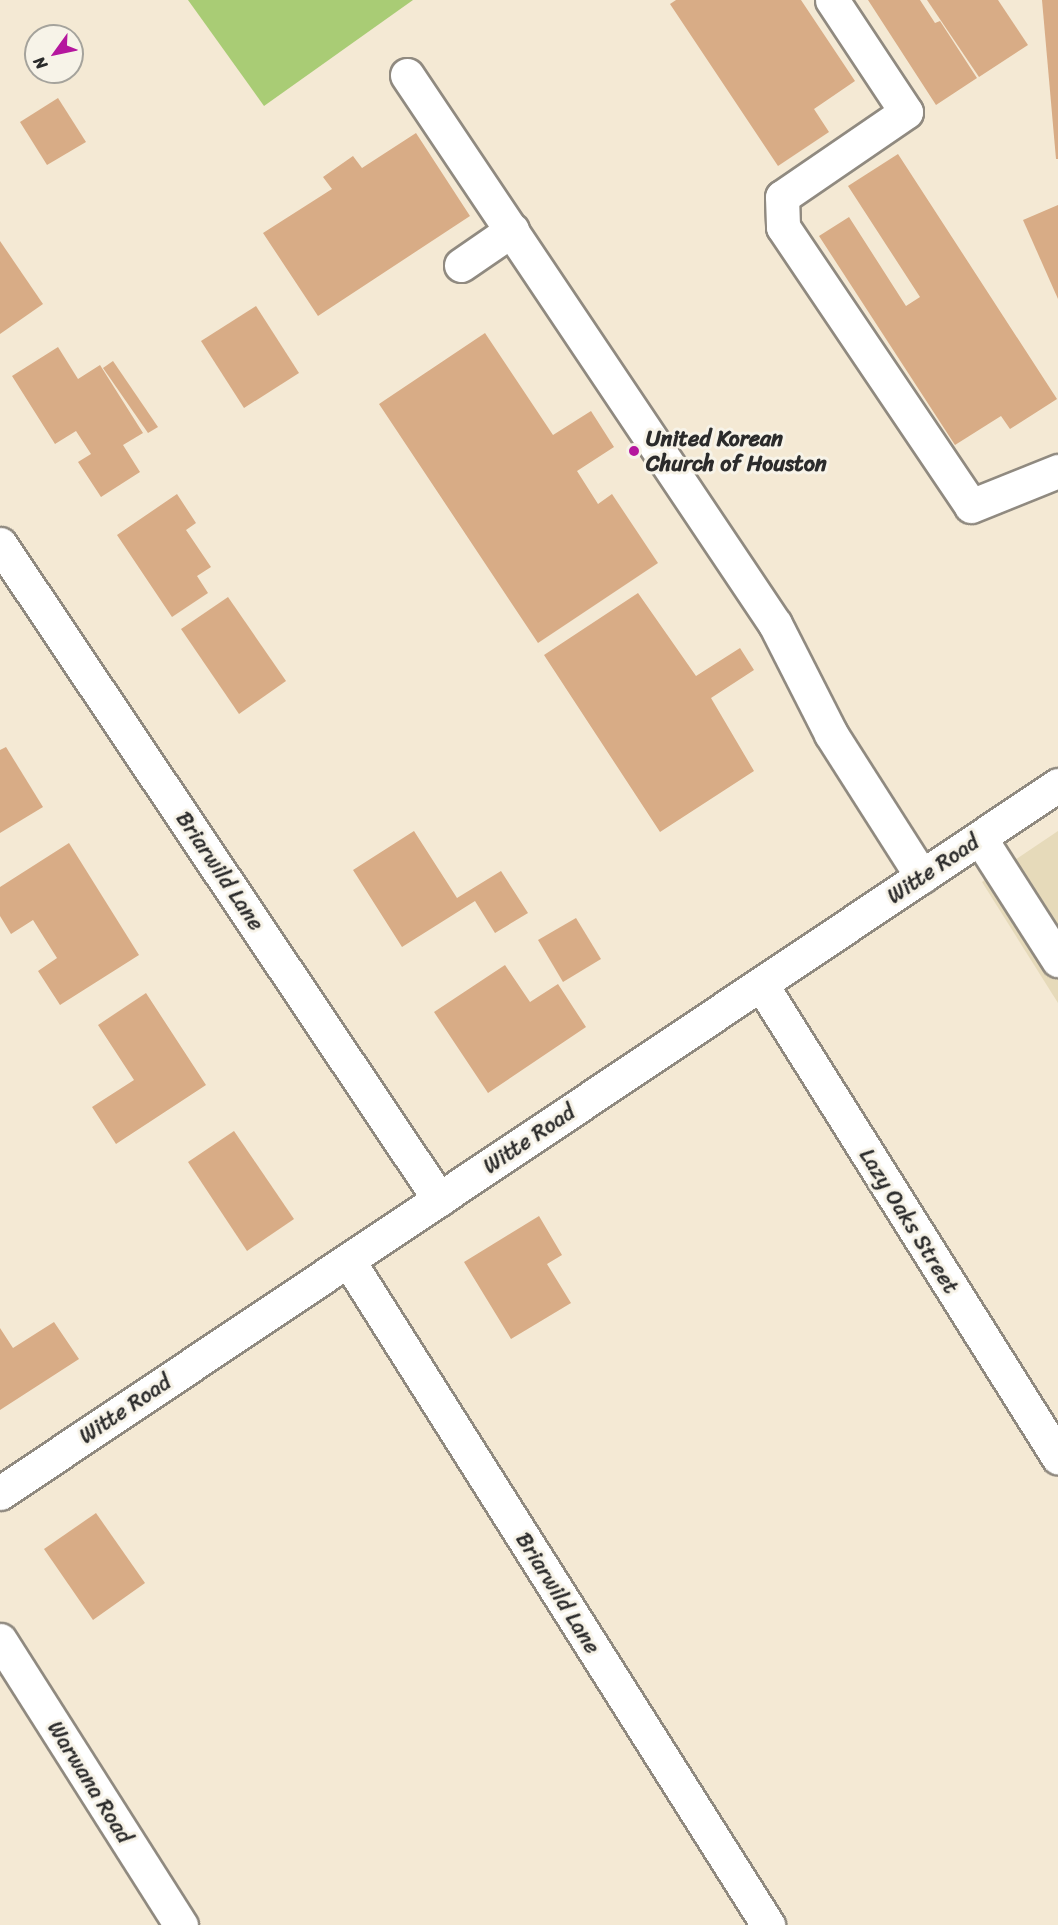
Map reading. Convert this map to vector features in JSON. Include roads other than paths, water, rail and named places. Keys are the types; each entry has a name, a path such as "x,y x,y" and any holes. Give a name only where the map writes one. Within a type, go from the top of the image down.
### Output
{"street":[{"path":"832,0 906,112 782,197 783,227 971,506 1058,471"},
{"path":"407,75 775,624 831,734 922,876"},
{"path":"461,265 512,230"},
{"name":"Briarwild Lane","path":"0,544 439,1199"},
{"name":"Witte Road","path":"0,1493 1058,785"},
{"path":"980,838 1058,960"},
{"name":"Lazy Oaks Street","path":"761,984 1058,1457"},
{"name":"Briarwild Lane","path":"348,1260 768,1925"},
{"name":"Warwana Road","path":"0,1640 181,1925"}],"place":[{"name":"United Korean Church of Houston","path":"634,451"}]}
